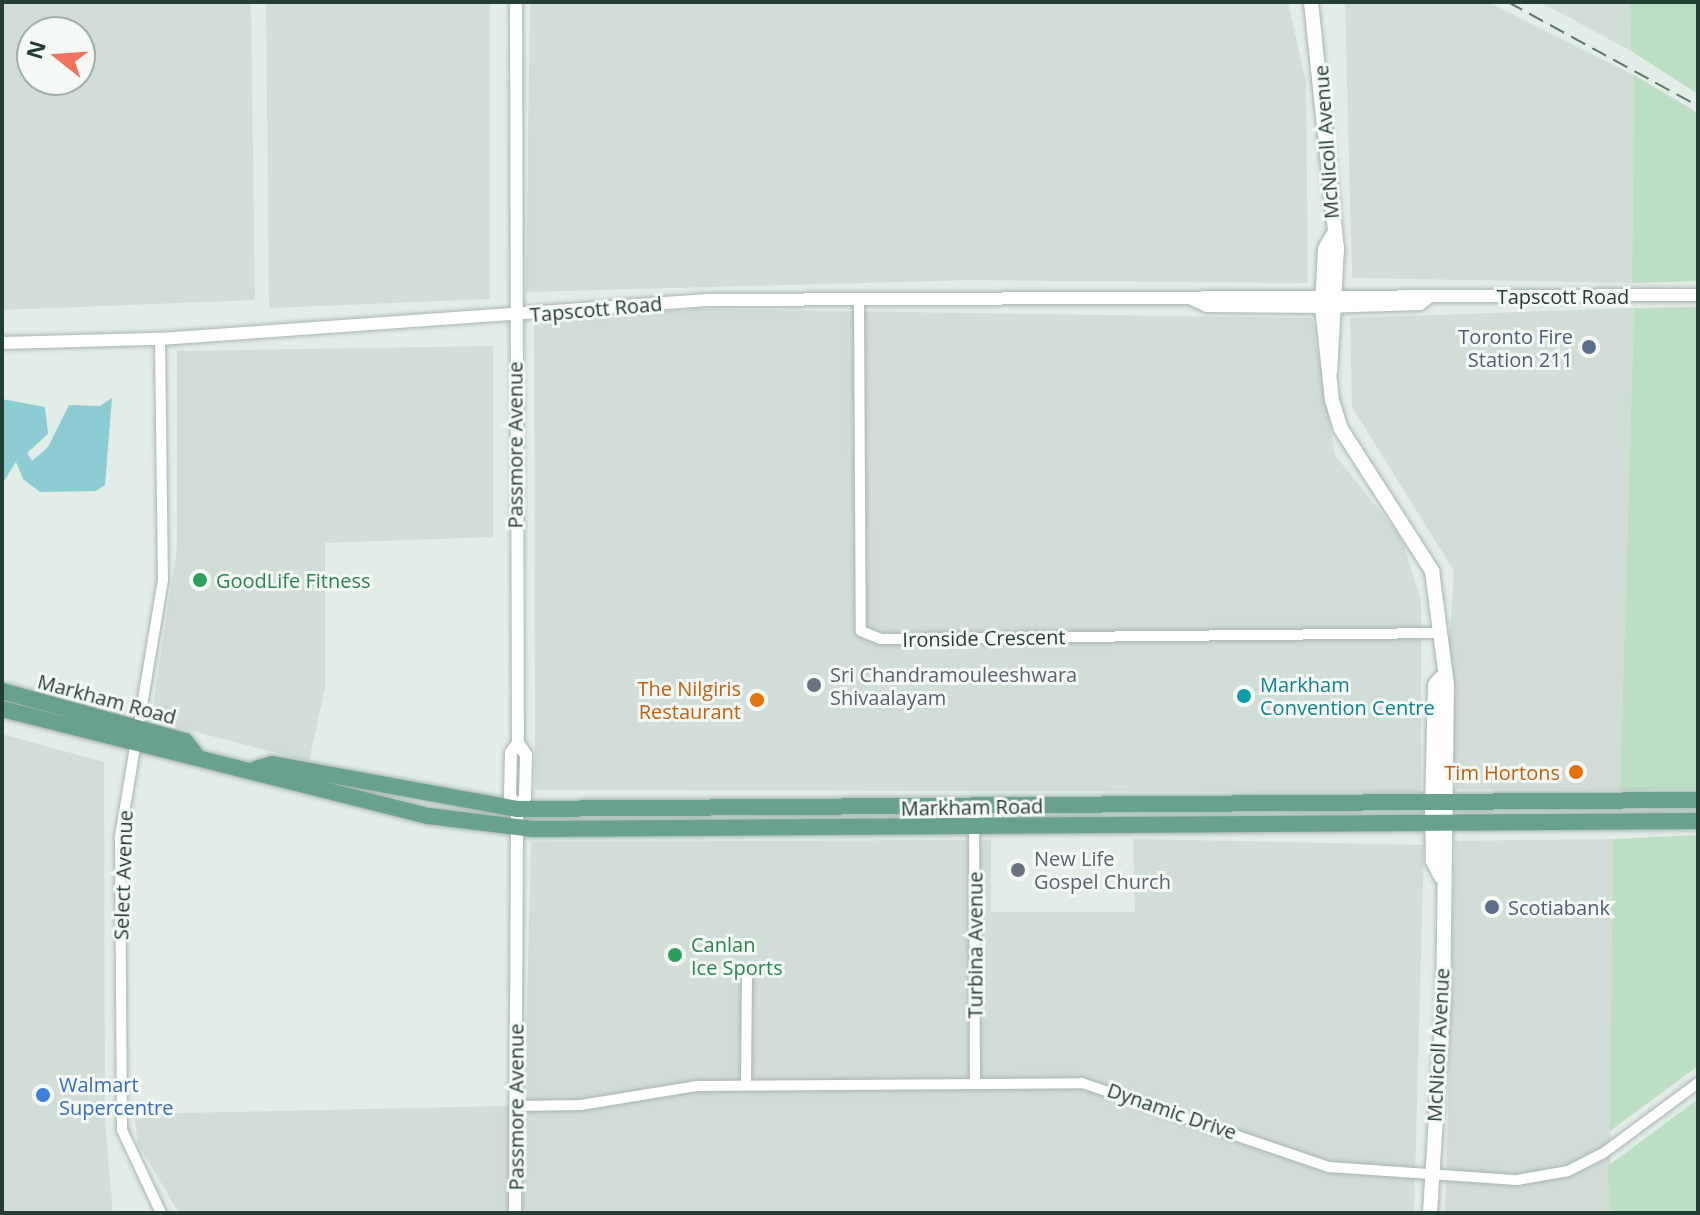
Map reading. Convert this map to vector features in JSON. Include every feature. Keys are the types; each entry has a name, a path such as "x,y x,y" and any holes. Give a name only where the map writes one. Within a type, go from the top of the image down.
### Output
{"main road":[{"name":"McNicoll Avenue","path":"1311,2 1326,91 1333,235 1329,299 1330,372 1341,429 1432,571 1440,633 1441,678 1447,685 1439,804 1443,1006 1430,1213"},
{"name":"Markham Road","path":"2,691 185,741 195,754"},
{"name":"Markham Road","path":"2,709 133,743 256,769 268,779 429,816 516,828 1440,825 1698,821"},
{"name":"Markham Road","path":"256,769 272,764 517,809 1698,800"}],"street":[{"name":"Passmore Avenue","path":"515,1213 517,809 511,753 518,743 516,2"},
{"name":"Tapscott Road","path":"2,343 160,339 708,300 1190,298 1207,306 1329,299 1698,295"},
{"name":"Ironside Crescent","path":"859,299 861,631 881,639 1440,633"},
{"name":"Select Avenue","path":"160,339 163,580 133,743 120,838 122,1130 161,1213"},
{"name":"Turbina Avenue","path":"974,806 975,1083"},
{"path":"746,1085 747,971"},
{"name":"Dynamic Drive","path":"517,1106 746,1085 975,1083 1116,1090 1329,1167 1517,1180 1568,1171 1698,1083"}],"shaded area":[{"path":"2,2 251,2 255,300 2,310"},
{"path":"266,2 490,2 490,299 269,308"},
{"path":"530,2 1288,2 1306,83 1308,283 971,280 526,292"},
{"path":"1345,2 1488,2 1634,75 1632,283 1352,278"},
{"path":"1540,2 1630,2 1631,51"},
{"path":"1634,308 1620,790 1456,789 1447,676 1454,571 1352,407 1350,318"},
{"path":"697,309 1312,318 1335,455 1402,539 1421,601 1421,792 535,790 534,320"},
{"path":"493,346 493,537 325,543 325,688 309,761 157,722 152,713 177,548 177,351"},
{"path":"2,734 104,762 105,1119 113,1213 2,1213"},
{"path":"1133,839 1424,845 1414,1213 179,1213 138,1144 134,1114 506,1106 525,1088 531,842 991,840 991,912 1135,912"},
{"path":"1613,839 1610,1213 1445,1213 1455,841"}],"green space":[{"path":"1630,2 1698,2 1698,94 1631,51"},
{"path":"1634,75 1698,113 1698,281 1632,283"},
{"path":"1698,307 1698,789 1620,790 1634,308"},
{"path":"1698,835 1698,1066 1610,1131 1613,839"},
{"path":"1698,1099 1698,1213 1610,1213 1608,1166"}],"water":[{"path":"112,398 105,485 96,491 40,492 23,479 16,462 2,484 2,399 45,407 48,434 27,453 32,461 48,447 69,405 100,406"}],"railway":[{"path":"1508,2 1698,106"}],"place":[{"name":"Toronto Fire Station 211","path":"1589,347"},
{"name":"GoodLife Fitness","path":"200,580"},
{"name":"Sri Chandramouleeshwara Shivaalayam","path":"814,685"},
{"name":"Markham Convention Centre","path":"1244,696"},
{"name":"The Nilgiris Restaurant","path":"757,700"},
{"name":"Tim Hortons","path":"1576,772"},
{"name":"New Life Gospel Church","path":"1018,870"},
{"name":"Scotiabank","path":"1492,907"},
{"name":"Canlan Ice Sports","path":"675,955"},
{"name":"Walmart Supercentre","path":"43,1095"}]}
